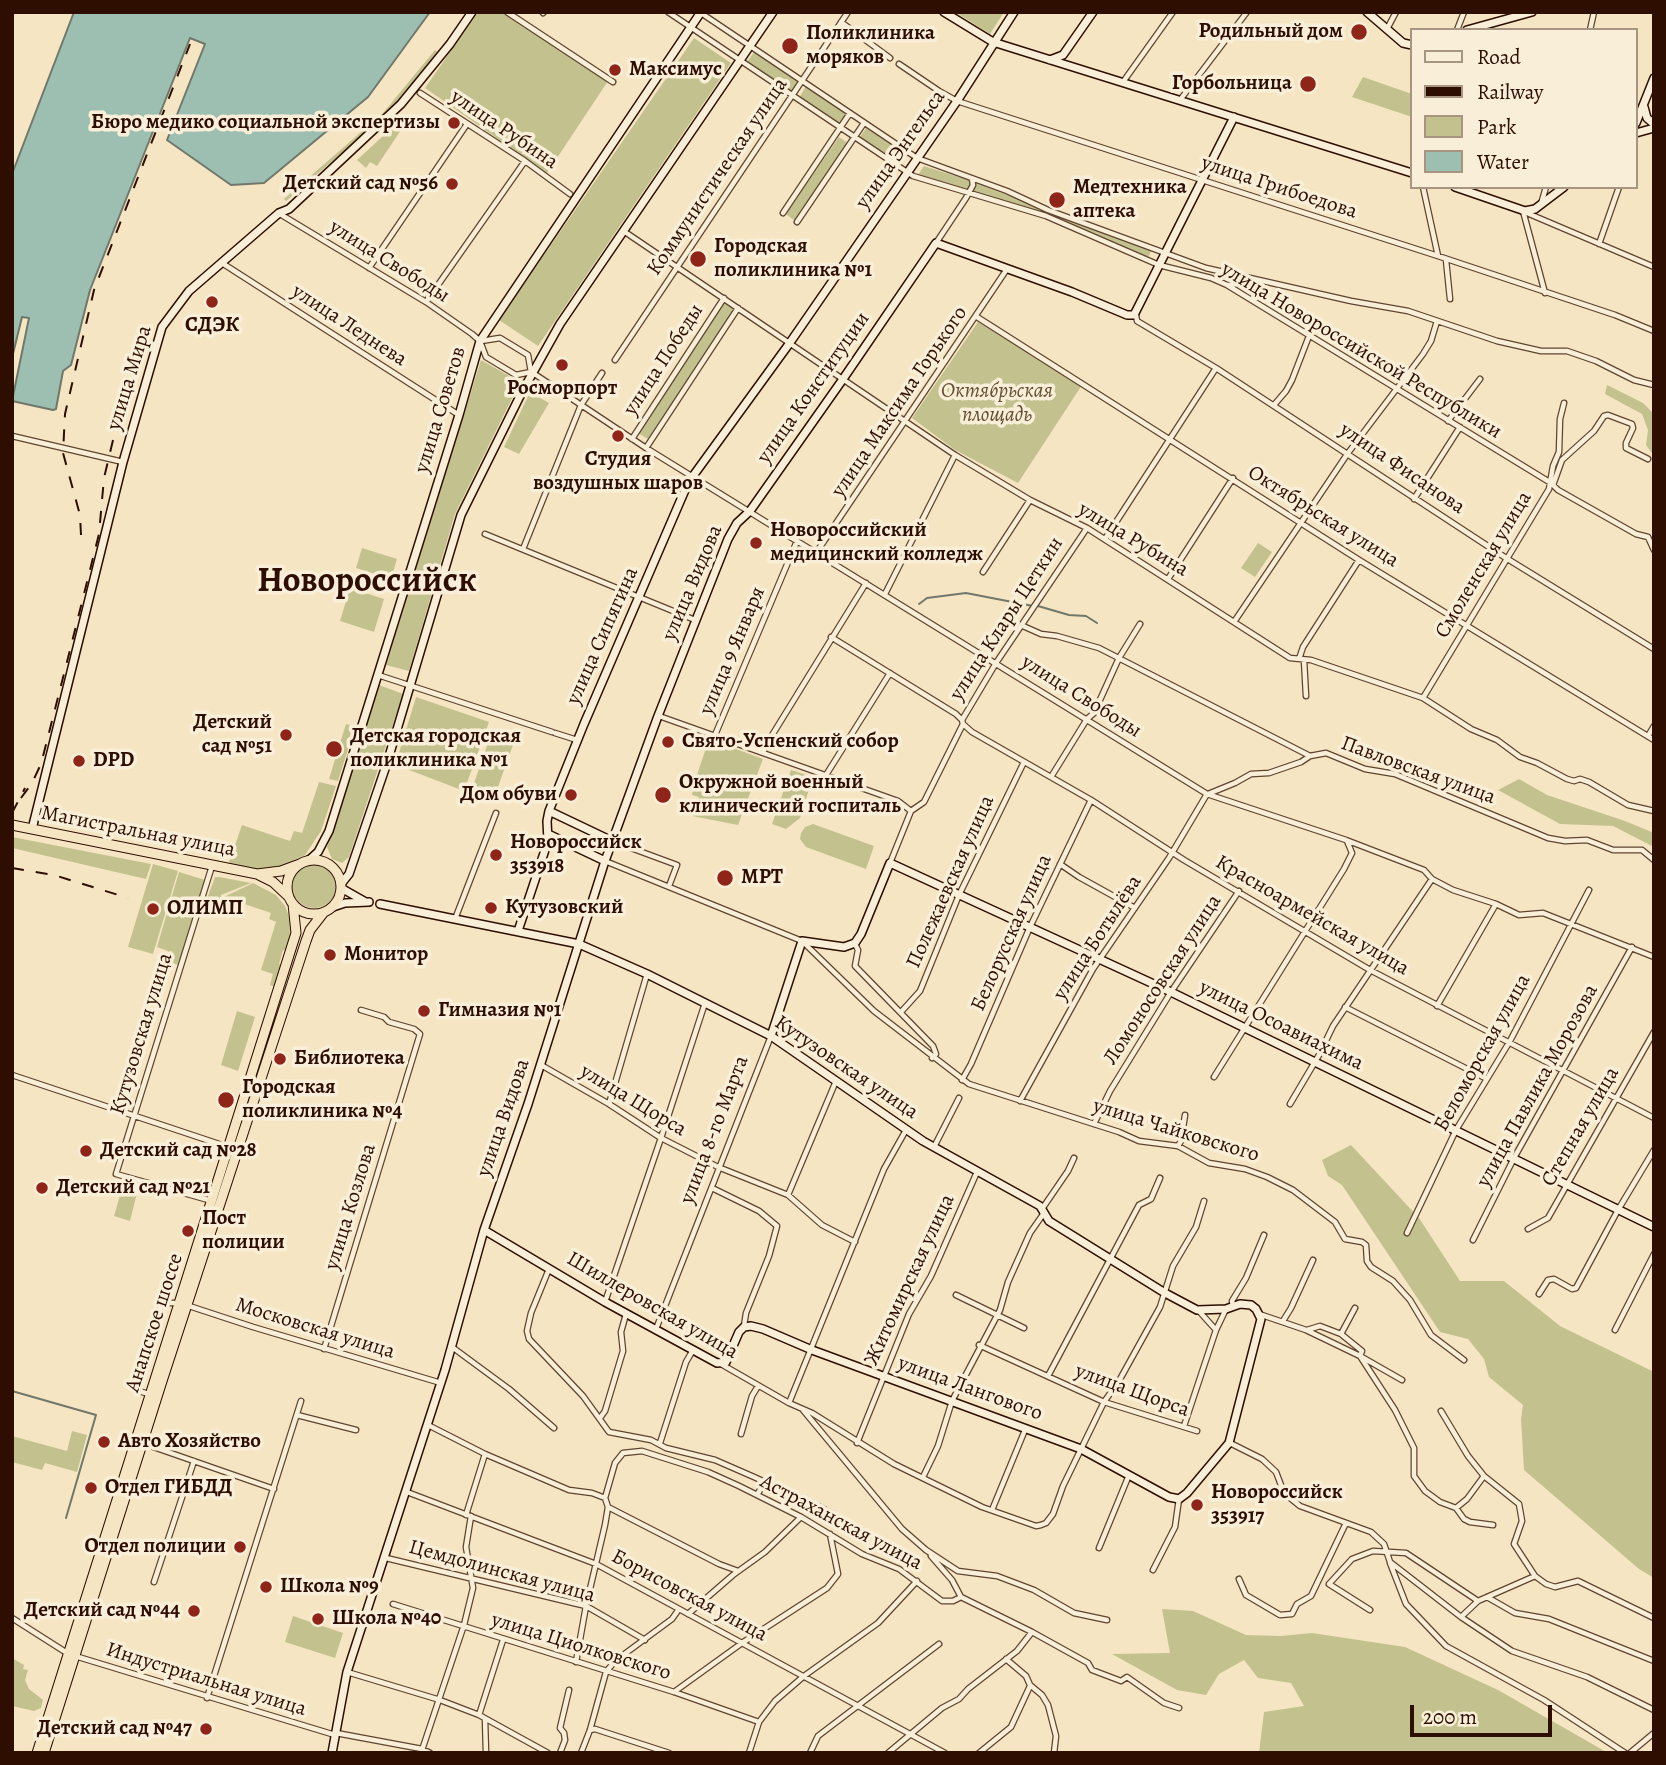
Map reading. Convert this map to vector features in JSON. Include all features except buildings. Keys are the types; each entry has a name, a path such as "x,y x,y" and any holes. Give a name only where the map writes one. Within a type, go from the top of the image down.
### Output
{"highway":[{"name":"Магистральная улица","path":"12,825 257,874 273,882 292,901"},
{"path":"321,861 332,867 341,886 340,895 333,906 324,912 307,913 292,901 288,888 290,877 304,863 321,861"},
{"name":"Магистральная улица","path":"257,874 281,872 304,863"},
{"name":"Анапское шоссе","path":"139,1442 150,1395 183,1304 243,1096 296,933 292,901"},
{"name":"Анапское шоссе","path":"37,1753 183,1304 306,941 310,930 324,912"},
{"name":"Анапское шоссе","path":"44,1753 71,1655"}],"street":[{"name":"улица Мира","path":"32,829 123,462 162,327 189,291 279,213 289,209 401,104 450,44 472,12"},
{"path":"507,12 613,82"},
{"name":"улица Новороссийской Республики","path":"668,12 913,176 1046,216 1159,265 1211,278 1227,285 1565,494 1636,534 1648,537 1654,551"},
{"path":"700,12 917,158 1165,255 1249,278 1408,311 1497,341 1541,351 1567,351 1596,361 1634,380 1654,385"},
{"name":"улица Советов","path":"304,863 318,852 329,831 460,415 480,341 700,12"},
{"path":"333,906 345,902 367,902 341,886 349,874 360,843 411,685 461,515 531,372 560,324 773,12"},
{"name":"Коммунистическая улица","path":"615,360 848,12"},
{"path":"944,12 993,42 1410,172"},
{"name":"улица Энгельса","path":"692,476 789,344 906,171 957,101 1014,12"},
{"path":"1049,60 1063,55 1093,12"},
{"path":"1122,82 1173,12"},
{"path":"1180,100 1247,12"},
{"path":"1367,12 1410,45"},
{"path":"1387,29 1396,12"},
{"path":"1474,28 1532,12"},
{"path":"841,22 890,58"},
{"name":"улица Грибоедова","path":"899,64 957,101 1438,256 1615,315 1654,331"},
{"path":"1638,119 1654,78"},
{"name":"улица Рубина","path":"421,93 570,194"},
{"path":"1644,106 1647,118 1654,126"},
{"path":"783,213 850,113"},
{"path":"1132,316 1234,117"},
{"path":"797,222 864,123"},
{"path":"369,268 467,124"},
{"path":"426,302 523,164"},
{"name":"улица Конституции","path":"750,511 969,194 973,185 972,179"},
{"path":"1423,189 1438,256"},
{"path":"1461,189 1524,211 1654,267"},
{"path":"1541,205 1545,189"},
{"path":"1524,211 1541,205 1561,189"},
{"path":"1599,244 1618,189"},
{"path":"1524,211 1545,293"},
{"name":"улица Свободы","path":"279,213 426,302 480,341 486,357 516,375 531,372 646,448 1207,794 1346,840 1424,870 1432,879 1452,890 1496,904 1519,915 1544,913 1654,957"},
{"path":"1527,223 1531,216 1537,217"},
{"name":"улица Рубина","path":"625,232 955,455 1030,499 1087,528 1290,658 1423,698 1471,729 1497,740 1520,757 1567,779 1590,782 1628,805 1654,811"},
{"name":"улица Фисанова","path":"936,243 1132,316 1274,405 1506,558 1654,649"},
{"path":"1446,260 1450,299"},
{"name":"улица Леднева","path":"222,263 460,415"},
{"name":"улица Максима Горького","path":"817,553 1007,269"},
{"path":"1227,285 1238,284 1249,278"},
{"name":"улица Победы","path":"632,439 723,298"},
{"name":"улица Победы","path":"646,448 738,308"},
{"name":"Октябрьская улица","path":"977,317 1359,560 1654,740"},
{"path":"1234,622 1348,453 1427,348 1437,321"},
{"path":"1274,405 1292,380 1309,336"},
{"name":"улица Свободы","path":"480,341 500,338 528,355 531,372"},
{"path":"1105,539 1216,368"},
{"path":"523,549 581,405 602,373"},
{"path":"1448,421 1480,379"},
{"name":"Смоленская улица","path":"1552,484 1559,452 1560,419 1564,403"},
{"name":"Смоленская улица","path":"1423,698 1552,484 1562,460 1608,415 1632,424 1626,448 1648,459"},
{"path":"1414,499 1460,427"},
{"path":"12,436 123,462"},
{"path":"885,594 955,455"},
{"name":"улица Сипягина","path":"550,811 577,740 692,476"},
{"path":"1168,579 1233,478"},
{"path":"983,572 1030,499"},
{"name":"улица Видова","path":"332,1753 347,1672 452,1348 484,1230 541,1065 605,860 695,620 737,523 750,511"},
{"name":"улица Клары Цеткин","path":"855,943 911,811 924,802 963,722 996,663 1087,528"},
{"path":"485,534 695,620"},
{"name":"улица 9 Января","path":"715,735 797,541"},
{"path":"1306,696 1303,647 1359,560"},
{"path":"763,752 866,583"},
{"path":"1051,777 1087,719 1094,713 1119,658 1140,624"},
{"name":"Павловская улица","path":"1023,626 1041,634 1099,648 1310,755 1326,753 1364,769 1395,774 1548,838 1565,841 1587,840 1613,850 1642,850 1654,860"},
{"name":"Красноармейская улица","path":"831,637 956,713 972,732 1091,800 1172,853 1370,970 1654,1118"},
{"path":"825,775 890,673"},
{"path":"378,675 577,740"},
{"path":"658,716 898,802 911,811"},
{"path":"1648,736 1654,726"},
{"path":"1207,794 1251,774 1269,773 1301,762 1310,755"},
{"name":"Полежаевская улица","path":"901,1012 920,991 959,895 1024,762"},
{"name":"улица Ботылёва","path":"1020,1101 1100,960 1172,853 1207,794"},
{"name":"Белорусская улица","path":"962,1080 1030,927 1091,800"},
{"path":"518,931 548,841 547,821 550,811 612,841 677,865 672,887"},
{"path":"455,919 496,813"},
{"name":"улица Чайковского","path":"548,834 802,941 866,1004 932,1059 969,1084 1139,1141 1178,1146 1209,1163 1245,1169 1293,1190 1335,1222 1345,1239 1366,1245 1367,1261 1371,1267 1401,1290 1432,1335 1464,1360"},
{"path":"1214,1077 1352,853 1346,840"},
{"name":"улица Осоавиахима","path":"890,863 1171,992 1654,1227"},
{"path":"1060,864 1135,908"},
{"name":"Кутузовская улица","path":"212,865 116,1174 213,1201"},
{"path":"1290,1104 1345,1007 1432,879"},
{"name":"Беломорская улица","path":"1407,1233 1457,1130 1510,1041 1589,890"},
{"name":"Ломоносовская улица","path":"1094,1124 1110,1091 1171,992 1239,891"},
{"name":"Кутузовская улица","path":"380,904 579,944 648,974 771,1036 906,1130 1040,1206 1049,1221 1165,1293 1197,1310 1251,1306 1259,1314"},
{"path":"1437,1006 1496,904"},
{"path":"802,941 844,947 855,943 858,950 855,966 933,1046 936,1054 932,1059"},
{"name":"улица 8-го Марта","path":"656,1330 771,1036 802,941"},
{"name":"улица Павлика Морозова","path":"1473,1240 1514,1158 1632,947"},
{"path":"609,1104 648,974"},
{"path":"605,1302 705,1003"},
{"path":"1345,1007 1487,1079"},
{"name":"улица Козлова","path":"324,1349 421,1034 361,1010"},
{"name":"Степная улица","path":"1528,1229 1548,1218 1654,1032"},
{"name":"улица Щорса","path":"541,1065 661,1138 718,1167 788,1195 822,1225 855,1242"},
{"path":"12,1074 219,1144"},
{"path":"788,1195 835,1081"},
{"path":"934,1147 959,1098"},
{"path":"1178,1146 1185,1115"},
{"path":"789,1403 884,1169 906,1130"},
{"path":"1539,1294 1548,1280 1554,1279 1572,1289 1576,1288 1654,1150"},
{"path":"923,1477 938,1446 952,1401 998,1314 1008,1282 1025,1245 1074,1158"},
{"name":"Житомирская улица","path":"857,1443 909,1314 931,1276 977,1171"},
{"path":"1048,1377 1108,1259 1139,1205 1151,1199 1160,1178"},
{"path":"712,1188 759,1211 777,1226 769,1256 746,1313 744,1327 739,1332 729,1358 721,1364"},
{"path":"1081,1449 1104,1402 1119,1381 1160,1307 1173,1266 1196,1227 1203,1201"},
{"name":"Шиллеровская улица","path":"484,1230 626,1314 812,1413 857,1443 992,1510 1036,1526 1046,1523 1081,1449"},
{"path":"1184,1426 1216,1330 1246,1278 1264,1235"},
{"path":"1615,1330 1654,1254"},
{"path":"1283,1321 1313,1260"},
{"name":"Астраханская улица","path":"550,1268 531,1313 527,1331 530,1339 583,1395 609,1433 660,1443 666,1448 715,1460 822,1508 836,1516 862,1540"},
{"path":"956,1295 1024,1328"},
{"path":"150,1395 135,1390 162,1303 183,1304"},
{"name":"Московская улица","path":"183,1304 441,1383"},
{"path":"1341,1334 1355,1308"},
{"path":"1197,1310 1216,1330"},
{"path":"600,1418 605,1411 623,1350 621,1332 626,1314"},
{"path":"1259,1314 1306,1330 1402,1380"},
{"path":"1153,1570 1175,1527 1179,1499 1229,1443 1261,1319 1259,1314"},
{"path":"1306,1330 1320,1326 1341,1334 1362,1351 1360,1356 1395,1410 1414,1448 1414,1476 1425,1491 1440,1502 1456,1508 1464,1519 1493,1525"},
{"name":"улица Лангового","path":"744,1327 763,1329 812,1350 1081,1449 1169,1497 1179,1499"},
{"name":"улица Щорса","path":"979,1346 1104,1402 1197,1431"},
{"path":"452,1348 509,1389 554,1428"},
{"path":"660,1443 686,1362 693,1350"},
{"path":"741,1434 758,1386"},
{"path":"207,1698 301,1401"},
{"name":"Шиллеровская улица","path":"803,1410 902,1529"},
{"path":"1441,1411 1468,1456 1484,1476 1518,1504 1522,1521 1514,1544 1535,1576 1555,1587 1578,1581 1654,1618"},
{"path":"297,1415 356,1430"},
{"path":"428,1425 485,1454 569,1490 605,1498 608,1507 576,1662"},
{"path":"992,1510 1025,1430"},
{"path":"139,1442 274,1489"},
{"path":"1229,1443 1262,1460 1276,1472 1284,1493 1300,1506 1371,1532 1384,1544 1406,1604 1447,1646 1544,1700 1627,1753 1654,1733"},
{"name":"Астраханская улица","path":"605,1498 615,1463 623,1453 642,1451 708,1472 801,1517 862,1554 900,1570 942,1601 948,1602 961,1597 1088,1663 1092,1670 1121,1681 1127,1676 1164,1703 1179,1708"},
{"path":"422,1751 464,1625 473,1588 466,1547 468,1516 485,1454"},
{"path":"154,1582 194,1461"},
{"path":"1099,1548 1130,1474"},
{"path":"1456,1508 1467,1499 1484,1476"},
{"path":"757,1495 764,1483"},
{"name":"Борисовская улица","path":"407,1492 596,1564 945,1753"},
{"path":"608,1507 719,1564 738,1571"},
{"path":"688,1614 738,1571 765,1552 801,1517"},
{"path":"1240,1579 1246,1595 1280,1615 1292,1615 1297,1604 1311,1596 1346,1523"},
{"name":"Астраханская улица","path":"902,1529 926,1550 958,1571 997,1576 1034,1590 1074,1613 1107,1620"},
{"path":"674,1692 742,1643 827,1588 838,1574 830,1534"},
{"path":"926,1550 952,1580 961,1597"},
{"path":"1370,1610 1329,1584 1352,1559 1373,1551 1406,1553 1478,1601"},
{"name":"Цемдолинская улица","path":"386,1558 586,1606 645,1640"},
{"path":"1390,1562 1461,1617 1512,1651 1587,1677 1654,1710"},
{"path":"1461,1617 1478,1601 1535,1576"},
{"path":"749,1753 759,1722 775,1701 804,1676 878,1623 917,1581"},
{"path":"1487,1597 1515,1613 1549,1619 1654,1661"},
{"name":"улица Циолковского","path":"393,1604 674,1692 759,1722"},
{"path":"581,1753 606,1672 615,1661 672,1619 679,1609"},
{"name":"Индустриальная улица","path":"12,1618 71,1655 336,1735 430,1753"},
{"path":"888,1753 1017,1651 1032,1632"},
{"path":"479,1715 503,1640"},
{"path":"810,1753 818,1736 939,1644"},
{"path":"1006,1659 1026,1676 1030,1685 1042,1695 1048,1705 1056,1736 1054,1753"},
{"path":"347,1672 440,1700 479,1715 548,1753"},
{"path":"979,1753 1011,1727 1030,1685"},
{"path":"561,1753 565,1740 560,1728 569,1690"},
{"path":"485,1718 486,1753"},
{"path":"590,1730 669,1753"}],"green space":[{"path":"478,12 504,12 608,81 547,173 425,88"},
{"path":"955,12 1004,12 990,34"},
{"path":"694,38 731,63 538,346 499,320"},
{"path":"435,50 439,53 394,108 286,201 284,199 383,113"},
{"path":"754,52 799,82 792,92 747,62"},
{"path":"1363,77 1410,93 1410,116 1352,97"},
{"path":"806,86 847,113 840,125 799,98"},
{"path":"395,125 401,130 377,166 370,162 366,168 357,160"},
{"path":"866,128 905,154 899,163 860,137"},
{"path":"839,137 848,143 795,221 786,214"},
{"path":"924,166 971,181 967,192 918,175"},
{"path":"975,183 1044,209 1042,213 972,193"},
{"path":"1048,212 1151,251 1148,258 1047,215"},
{"path":"723,303 735,310 648,439 638,433"},
{"name":"Октябрьская площадь","path":"978,322 1082,385 1018,483 955,450 912,418"},
{"path":"481,360 520,382 455,514 409,671 386,665"},
{"path":"1607,385 1643,403 1654,414 1654,456 1646,445 1648,430 1642,414 1605,394"},
{"path":"530,392 549,403 519,454 504,447"},
{"path":"1258,543 1272,552 1255,577 1241,568"},
{"path":"362,548 397,559 391,579 356,568"},
{"path":"350,588 384,599 374,632 340,621"},
{"path":"379,685 403,694 349,857 342,863 332,859 327,847"},
{"path":"416,697 489,722 464,791 404,768 407,756 399,753"},
{"path":"346,724 355,727 338,781 329,779"},
{"path":"490,737 513,745 494,798 472,789"},
{"path":"709,739 763,759 738,825 692,816 699,797 692,795 694,784"},
{"path":"791,770 813,777 800,818 786,829 772,824"},
{"path":"1519,779 1547,795 1654,833 1654,847 1613,826 1560,824 1498,790"},
{"path":"319,782 336,786 321,831 305,855 268,870 228,865 242,825 290,841 294,831 302,833"},
{"path":"813,824 874,846 866,869 806,847 800,839 801,833 805,827"},
{"path":"12,837 151,864 146,879 12,848"},
{"name":"ОЛИМП","path":"153,864 178,871 153,954 128,947"},
{"path":"314,864 323,865 330,870 335,877 335,895 330,902 323,907 314,908 305,907 298,902 293,895 292,886 293,877 298,870 305,865"},
{"path":"179,872 205,880 179,965 165,961 168,951 157,947"},
{"path":"215,877 251,883 221,895 218,907 205,904"},
{"path":"253,883 276,895 285,906 292,924 288,951 283,950 279,964 282,965 275,987 270,985 273,974 261,970 276,922 269,919 271,913 224,897"},
{"path":"237,1011 255,1017 238,1071 221,1065"},
{"path":"1351,1145 1419,1218 1460,1281 1504,1281 1560,1326 1654,1372 1654,1578 1639,1569 1524,1470 1521,1419 1523,1405 1489,1377 1484,1359 1468,1339 1440,1332 1342,1185 1328,1176 1322,1160"},
{"path":"123,1185 138,1189 130,1221 114,1216"},
{"path":"72,1431 87,1435 77,1472 45,1463 42,1470 12,1462 12,1436 67,1451"},
{"path":"1162,1609 1193,1611 1246,1635 1312,1633 1405,1647 1498,1690 1608,1753 1259,1753 1264,1712 1304,1706 1291,1683 1258,1678 1244,1660 1219,1674 1206,1695 1177,1690 1112,1654 1170,1653"},
{"path":"293,1616 343,1633 335,1658 285,1642"},
{"path":"12,1658 24,1665 23,1669 28,1670 25,1680 29,1689 43,1700 41,1708 34,1711 12,1706"}],"water":[{"path":"74,12 430,12 368,97 264,183 231,185 167,140 205,44 190,38 90,290 71,365 63,371 56,409 53,410 12,401 29,318 22,317 12,358 12,174"}],"waterway":[{"path":"919,604 927,598 966,593 1033,606"},
{"path":"1038,606 1069,615 1086,616 1097,623"},
{"path":"12,1391 96,1415 66,1518"}],"railway":[{"path":"81,535 80,515 63,453 65,414 94,290 190,44"},
{"path":"21,798 41,764 66,666 99,534 104,478 128,377"},
{"path":"12,813 25,788"},
{"path":"12,868 54,875 128,898"}],"place":[{"name":"Родильный дом","path":"1359,32"},
{"name":"Поликлиника моряков","path":"790,46"},
{"name":"Максимус","path":"615,70"},
{"name":"Горбольница","path":"1308,84"},
{"name":"Бюро медико социальной экспертизы","path":"454,123"},
{"name":"Детский сад №56","path":"452,184"},
{"name":"Медтехника аптека","path":"1057,200"},
{"name":"Городская поликлиника №1","path":"698,259"},
{"name":"СДЭК","path":"212,302"},
{"name":"Росморпорт","path":"562,365"},
{"name":"Студия воздушных шаров","path":"618,436"},
{"name":"Новороссийский медицинский колледж","path":"756,543"},
{"name":"Детский сад №51","path":"286,735"},
{"name":"Свято-Успенский собор","path":"668,742"},
{"name":"Детская городская поликлиника №1","path":"334,749"},
{"name":"DPD","path":"79,761"},
{"name":"Дом обуви","path":"571,795"},
{"name":"Окружной военный клинический госпиталь","path":"663,795"},
{"name":"Новороссийск 353918","path":"496,855"},
{"name":"МРТ","path":"725,878"},
{"name":"Кутузовский","path":"491,908"},
{"name":"ОЛИМП","path":"153,909"},
{"name":"Монитор","path":"330,955"},
{"name":"Гимназия №1","path":"424,1011"},
{"name":"Библиотека","path":"280,1059"},
{"name":"Городская поликлиника №4","path":"226,1100"},
{"name":"Детский сад №28","path":"86,1151"},
{"name":"Детский сад №21","path":"42,1188"},
{"name":"Пост полиции","path":"188,1231"},
{"name":"Авто Хозяйство","path":"104,1442"},
{"name":"Отдел ГИБДД","path":"91,1488"},
{"name":"Новороссийск 353917","path":"1197,1505"},
{"name":"Отдел полиции","path":"240,1547"},
{"name":"Школа №9","path":"266,1587"},
{"name":"Детский сад №44","path":"194,1611"},
{"name":"Школа №40","path":"318,1619"},
{"name":"Детский сад №47","path":"206,1729"}],"district":[{"name":"Новороссийск","path":"367,582"}]}
